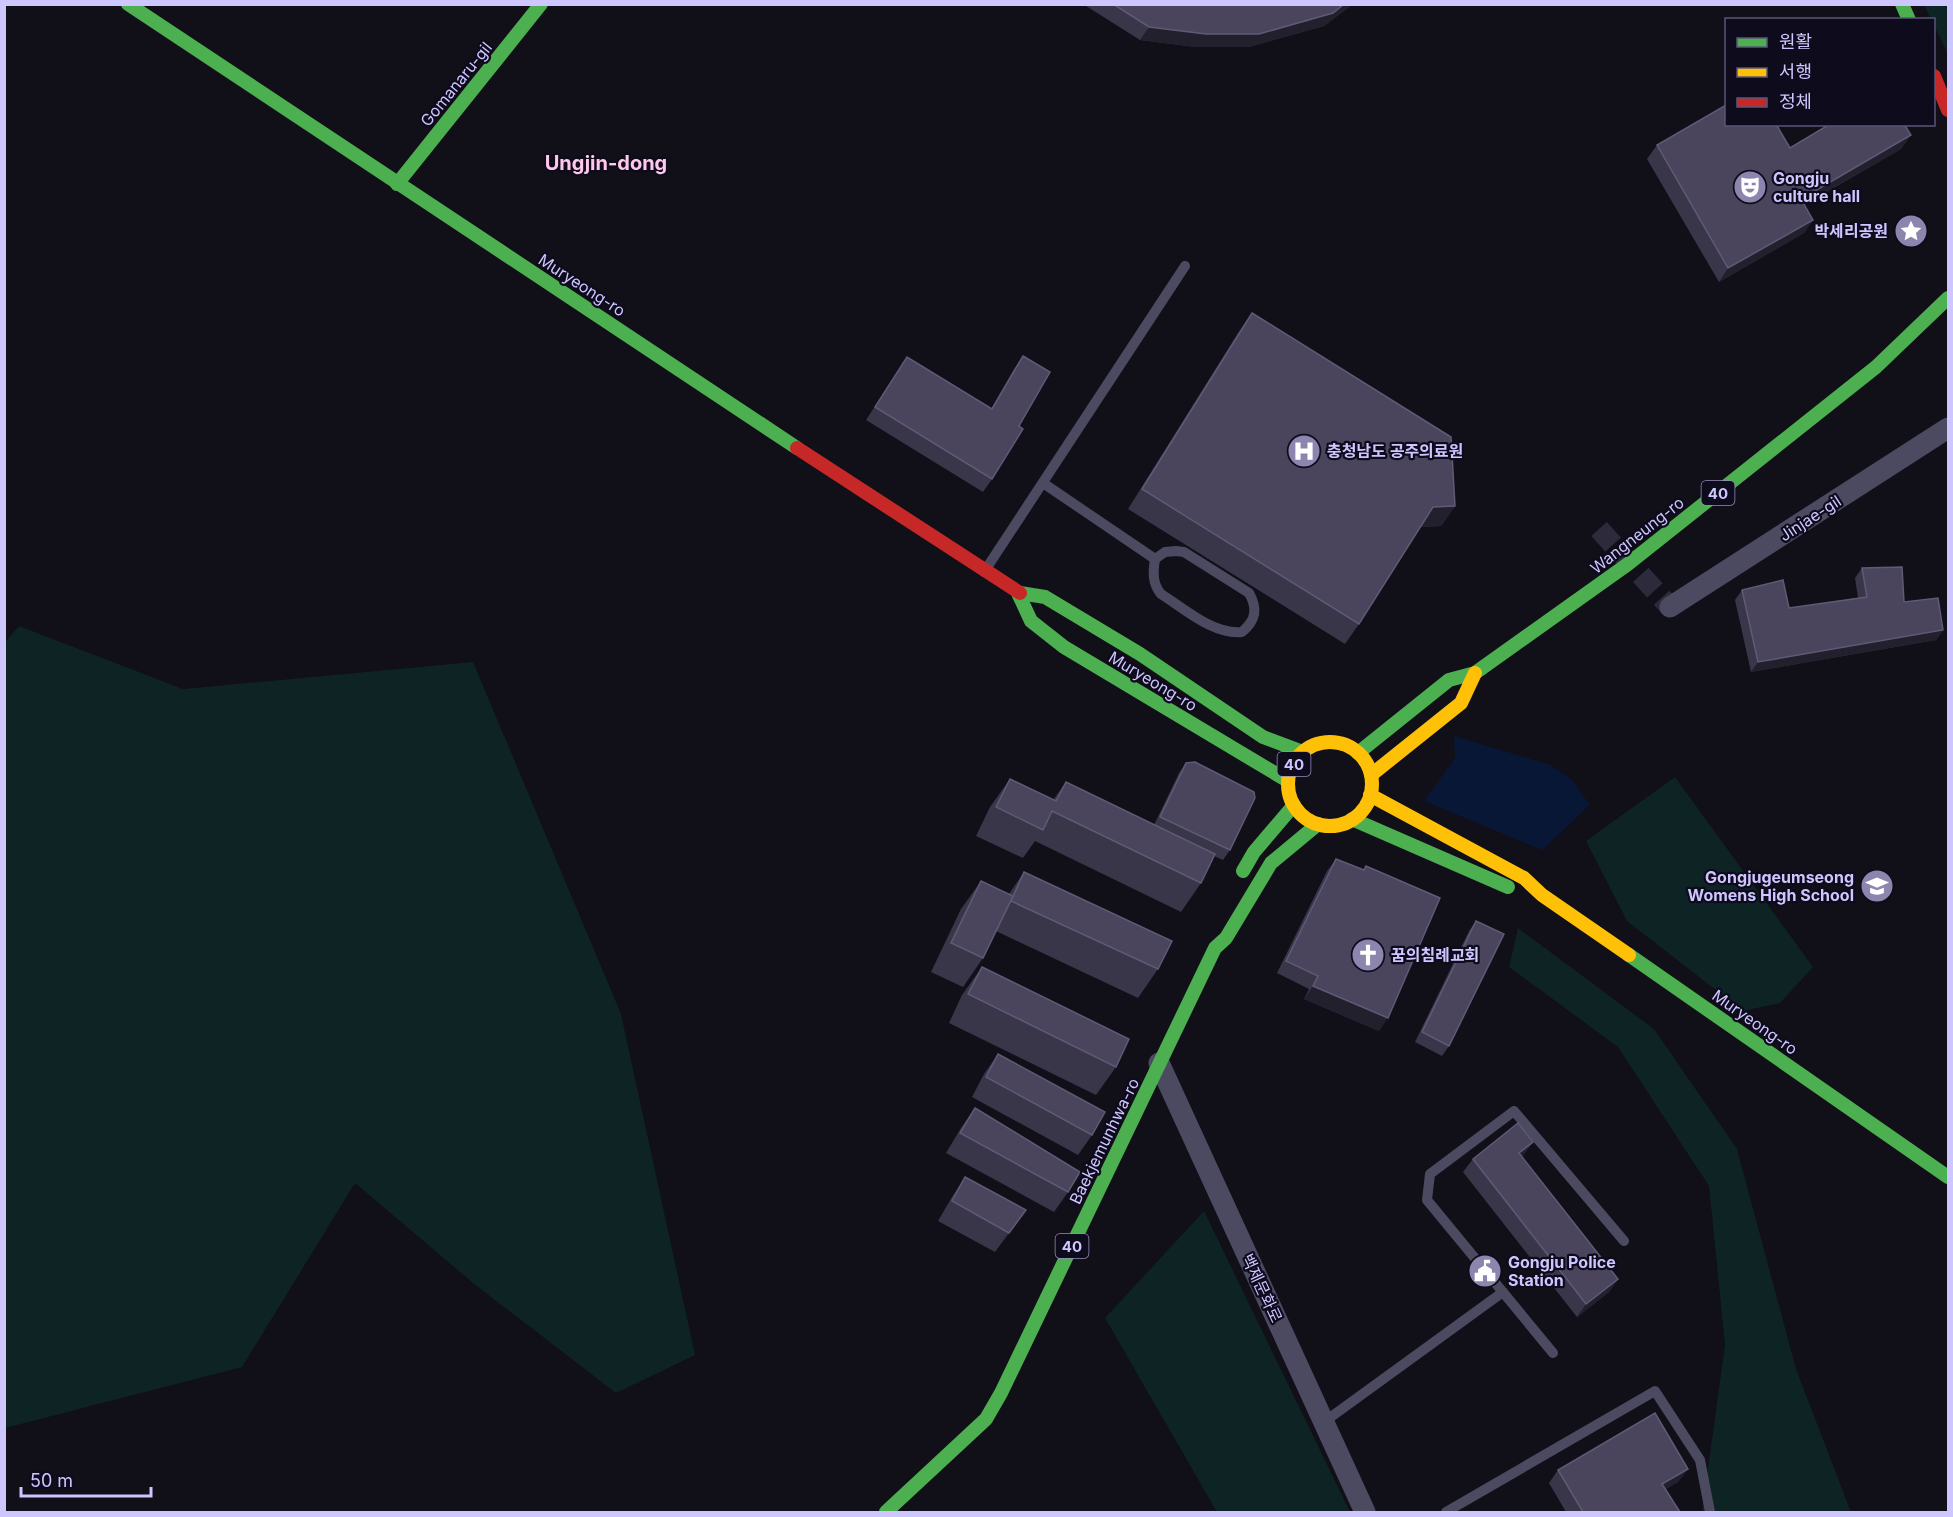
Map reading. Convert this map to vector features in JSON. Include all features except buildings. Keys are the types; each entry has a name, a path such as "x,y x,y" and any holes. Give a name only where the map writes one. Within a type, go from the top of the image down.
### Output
{"main road":[{"name":"Muryeong-ro","path":"128,4 397,184 804,450 984,572 1018,593 1045,597 1140,654 1263,737 1303,752"},
{"name":"Gomanaru-gil","path":"397,184 541,4"},
{"path":"1902,4 1908,18"},
{"path":"1935,78 1948,110"},
{"name":"Wangneung-ro","path":"1358,753 1449,680 1475,673 1628,564 1876,367 1948,298"},
{"name":"Muryeong-ro","path":"1018,593 1031,621 1064,647 1288,781"},
{"name":"Wangneung-ro","path":"1371,775 1461,703 1475,673"},
{"name":"40","path":"1294,805 1289,794 1288,781 1290,770 1303,752 1313,746 1336,743 1358,753"},
{"path":"1238,881 1254,852 1294,805 1300,814 1318,824 1342,824 1360,813 1371,795 1371,775 1358,753"},
{"name":"Muryeong-ro","path":"1371,795 1524,878 1542,896 1948,1178"},
{"name":"Muryeong-ro","path":"1352,819 1499,884 1520,892 1542,896"},
{"name":"Baekjemunhwa-ro","path":"886,1512 958,1447 991,1410 1215,948 1226,938 1271,862 1318,824"},
{"path":"1211,929 1215,948"}],"street":[{"name":"Jinjae-gil","path":"1670,607 1948,428"},
{"name":"백제문화로","path":"1159,1064 1365,1512"}],"lane":[{"path":"984,572 1185,266"},
{"path":"1042,483 1155,559"},
{"path":"1165,552 1184,552 1249,593 1255,603 1255,616 1251,624 1242,632 1228,634 1161,594 1156,587 1153,573 1155,559 1165,552"},
{"path":"1553,1353 1427,1200 1430,1174 1514,1111 1624,1241"},
{"path":"1324,1422 1503,1292"},
{"path":"1446,1512 1655,1391 1700,1460 1710,1512"}],"green space":[{"path":"1924,5 1948,5 1948,54 1935,27 1935,18 1930,18"},
{"path":"19,626 183,689 473,662 621,1014 695,1355 616,1393 473,1283 355,1183 242,1367 5,1428 4,643"},
{"path":"1675,777 1813,967 1780,1003 1743,1011 1627,921 1586,841"},
{"path":"1518,928 1654,1029 1737,1149 1796,1369 1851,1512 1702,1512 1725,1345 1709,1186 1618,1047 1509,967"},
{"path":"1204,1211 1350,1512 1217,1512 1105,1318"}],"water":[{"path":"1454,736 1551,765 1573,781 1590,805 1542,850 1424,801 1455,758"}],"tunnel":[{"path":"1599,529 1670,607"}],"traffic: fast":[{"path":"128,4 797,448"},
{"path":"397,184 541,4"},
{"path":"1902,4 1908,18"},
{"path":"1358,753 1449,680 1475,673 1628,564 1876,367 1948,298"},
{"path":"1018,593 1031,621 1064,647 1288,781"},
{"path":"1020,593 1045,597 1140,654 1263,737 1303,752"},
{"path":"1243,871 1254,852 1294,805"},
{"path":"1352,819 1508,887"},
{"path":"886,1512 986,1419 1001,1393 1215,948 1226,938 1271,863 1318,824"},
{"path":"1629,955 1948,1177"}],"traffic: slow":[{"path":"1371,775 1461,703 1475,673"},
{"path":"1330,742 1353,749 1365,761 1372,784 1365,807 1353,819 1330,826 1307,819 1295,807 1288,784 1295,761 1307,749 1330,742"},
{"path":"1370,795 1524,878 1542,895 1629,955"}],"traffic: jam":[{"path":"1935,78 1948,110"},
{"path":"797,448 1020,593"}],"place":[{"name":"Gongju culture hall","path":"1750,187"},
{"name":"박세리공원","path":"1911,231"},
{"name":"충청남도 공주의료원","path":"1304,451"},
{"name":"Gongjugeumseong Womens High School","path":"1877,886"},
{"name":"꿈의침례교회","path":"1368,955"},
{"name":"Gongju Police Station","path":"1485,1271"}],"district":[{"name":"Ungjin-dong","path":"606,163"}]}
